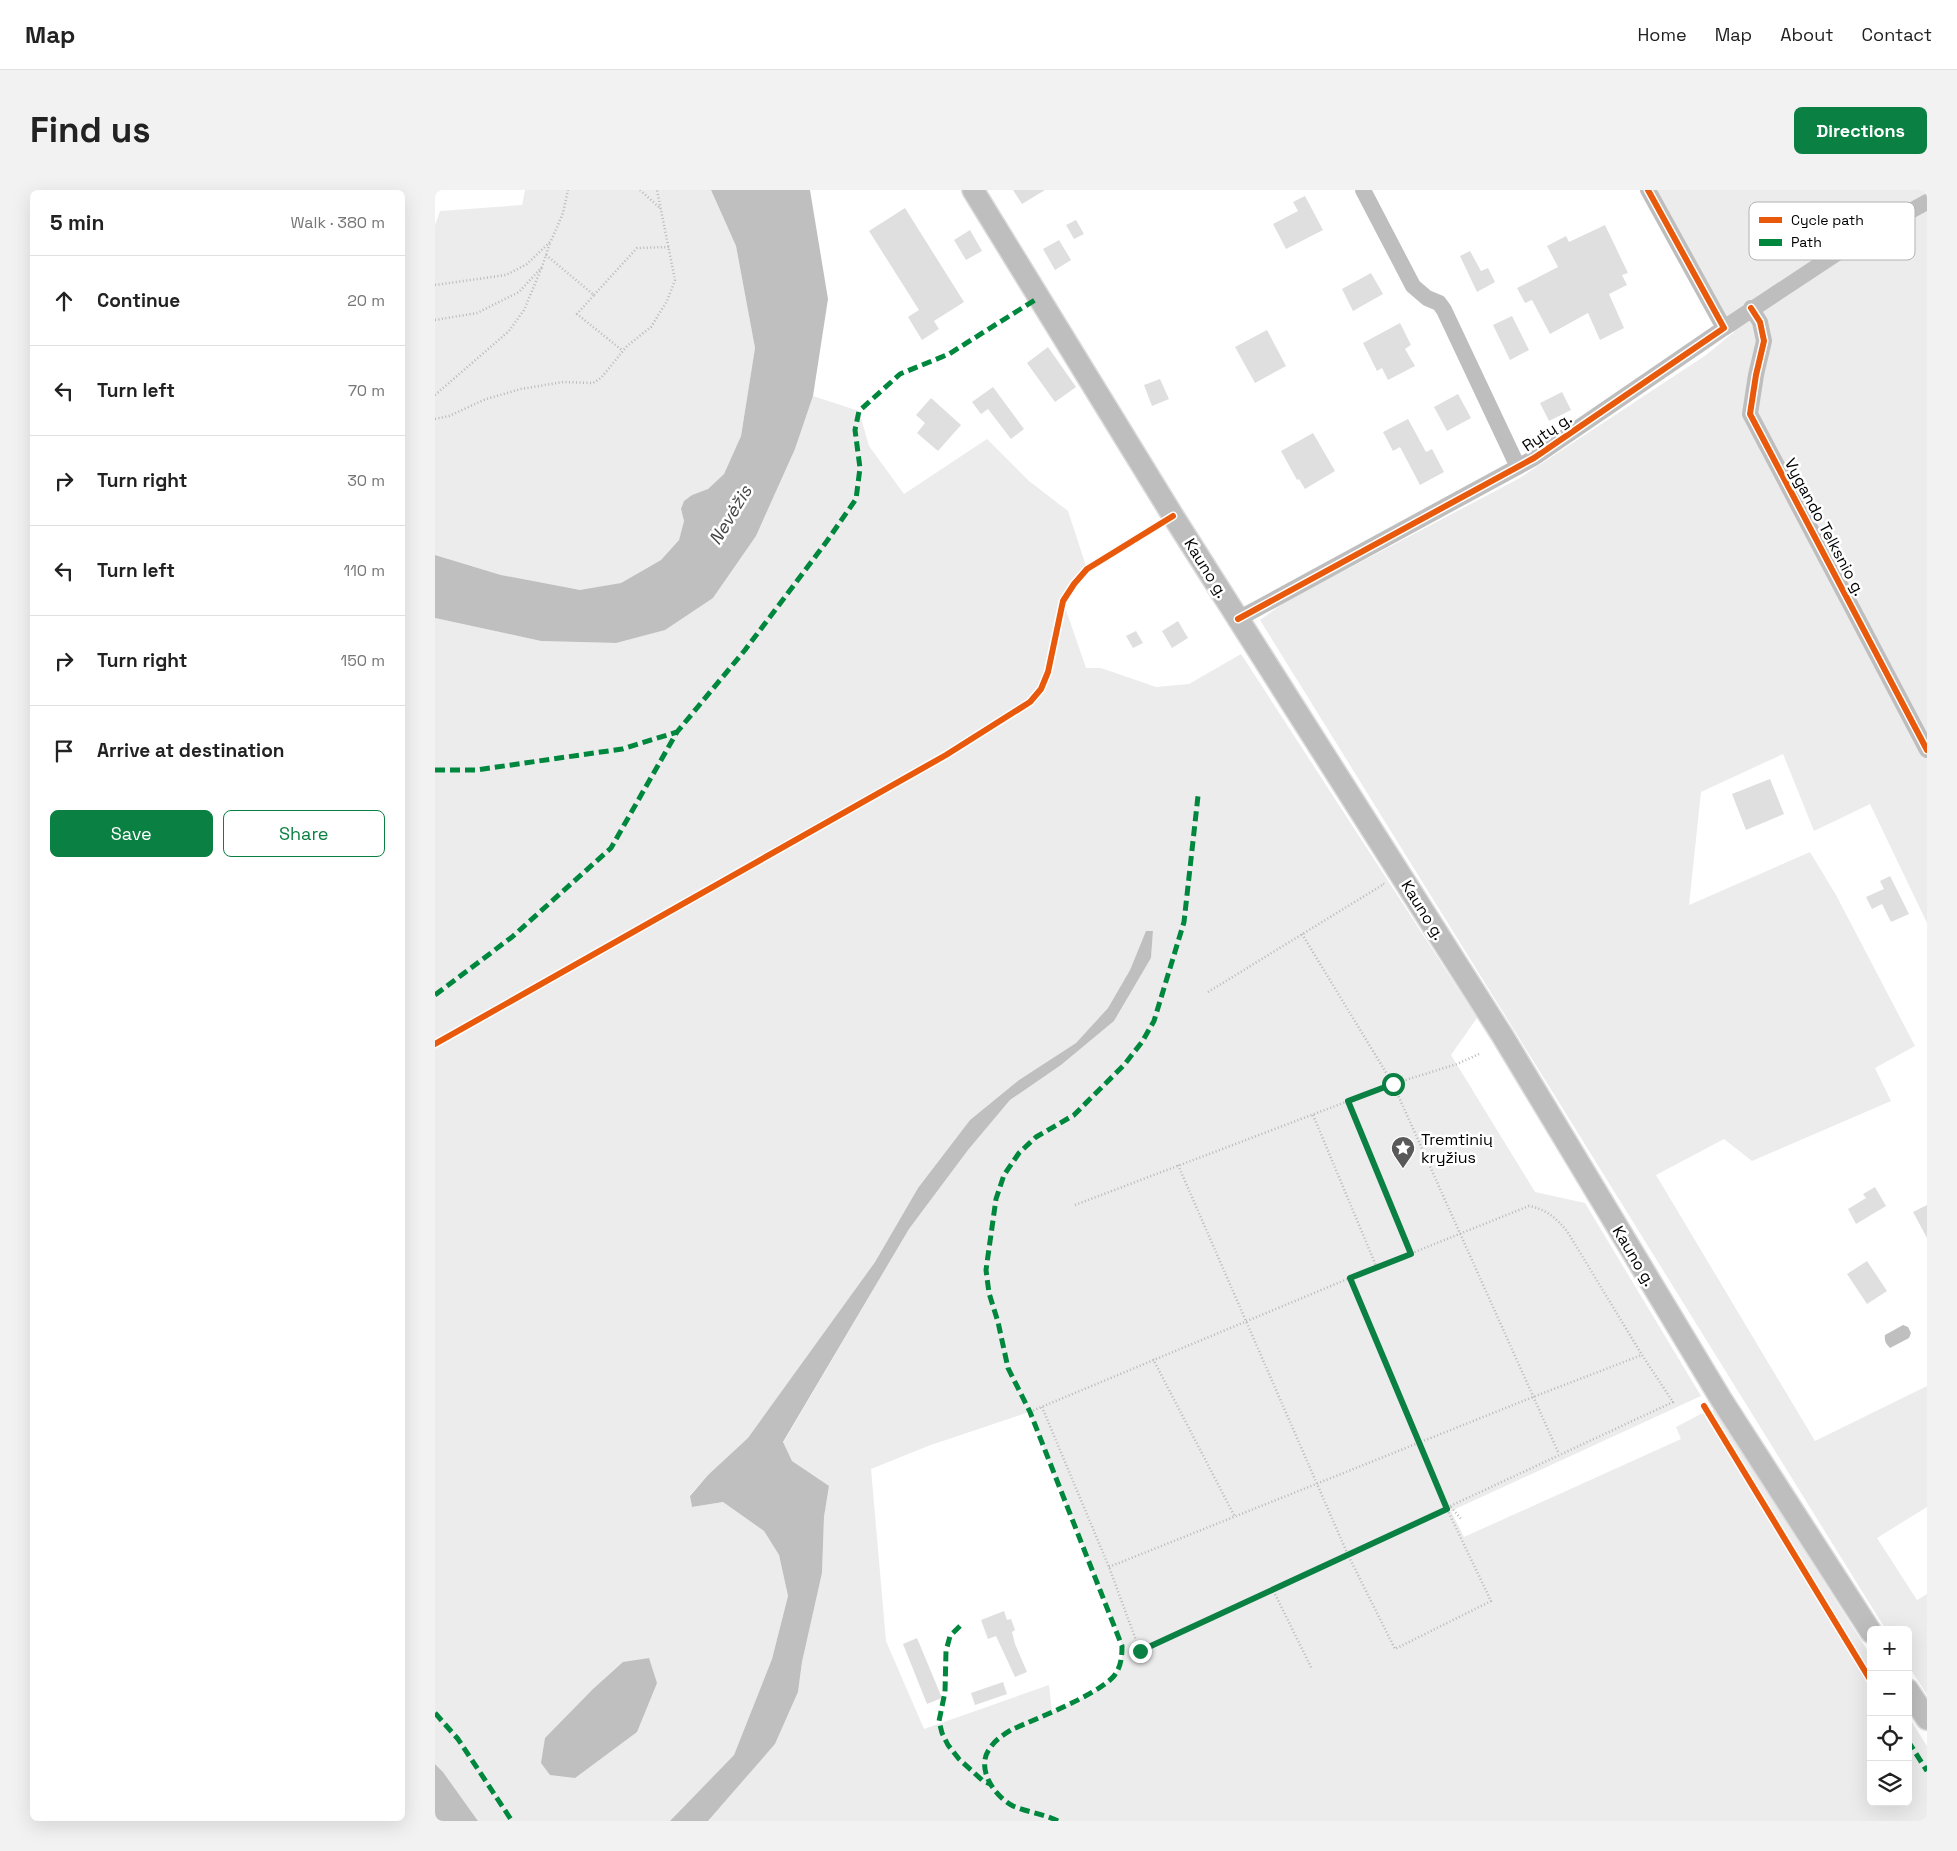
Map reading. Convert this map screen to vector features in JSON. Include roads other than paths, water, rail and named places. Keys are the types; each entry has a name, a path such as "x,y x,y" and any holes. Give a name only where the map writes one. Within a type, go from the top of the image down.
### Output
{"main road":[{"name":"Kauno g.","path":"973,190 1048,314 1501,1035 1721,1399 1867,1626"},
{"path":"1912,1696 1927,1719"}],"street":[{"path":"1363,190 1413,286 1427,298 1439,303 1444,310 1518,467"},
{"path":"1648,190 1724,328"},
{"name":"Rytų g.","path":"1915,209 1927,202"},
{"name":"Rytų g.","path":"1239,619 1534,458 1751,308 1826,260"},
{"name":"Vygando Telksnio g.","path":"1751,308 1761,322 1764,341 1750,414 1927,750"}],"water":[{"name":"Nevėžis","path":"711,190 810,190 828,299 813,396 795,449 756,536 713,598 665,630 616,643 541,641 435,618 435,555 501,575 580,590 621,583 661,560 679,540 684,521 681,509 684,501 692,495 708,489 724,474 741,436 755,348 736,246"},
{"path":"1146,931 1153,931 1151,958 1114,1021 1061,1065 1010,1100 968,1150 909,1229 783,1442 792,1461 829,1486 824,1517 822,1573 802,1662 798,1692 775,1744 708,1821 670,1821 734,1755 772,1659 788,1596 779,1555 764,1531 723,1502 692,1507 690,1496 708,1475 748,1438 875,1262 918,1188 970,1120 1019,1080 1076,1043 1108,1008 1130,970"},
{"path":"1903,1325 1908,1327 1911,1333 1909,1338 1890,1348 1886,1342 1885,1335"},
{"path":"649,1658 657,1683 637,1732 575,1778 550,1775 541,1763 545,1738 593,1689 623,1662"},
{"path":"435,1764 443,1772 478,1821 435,1821"}],"place":[{"name":"Tremtinių kryžius","path":"1403,1169"}]}
